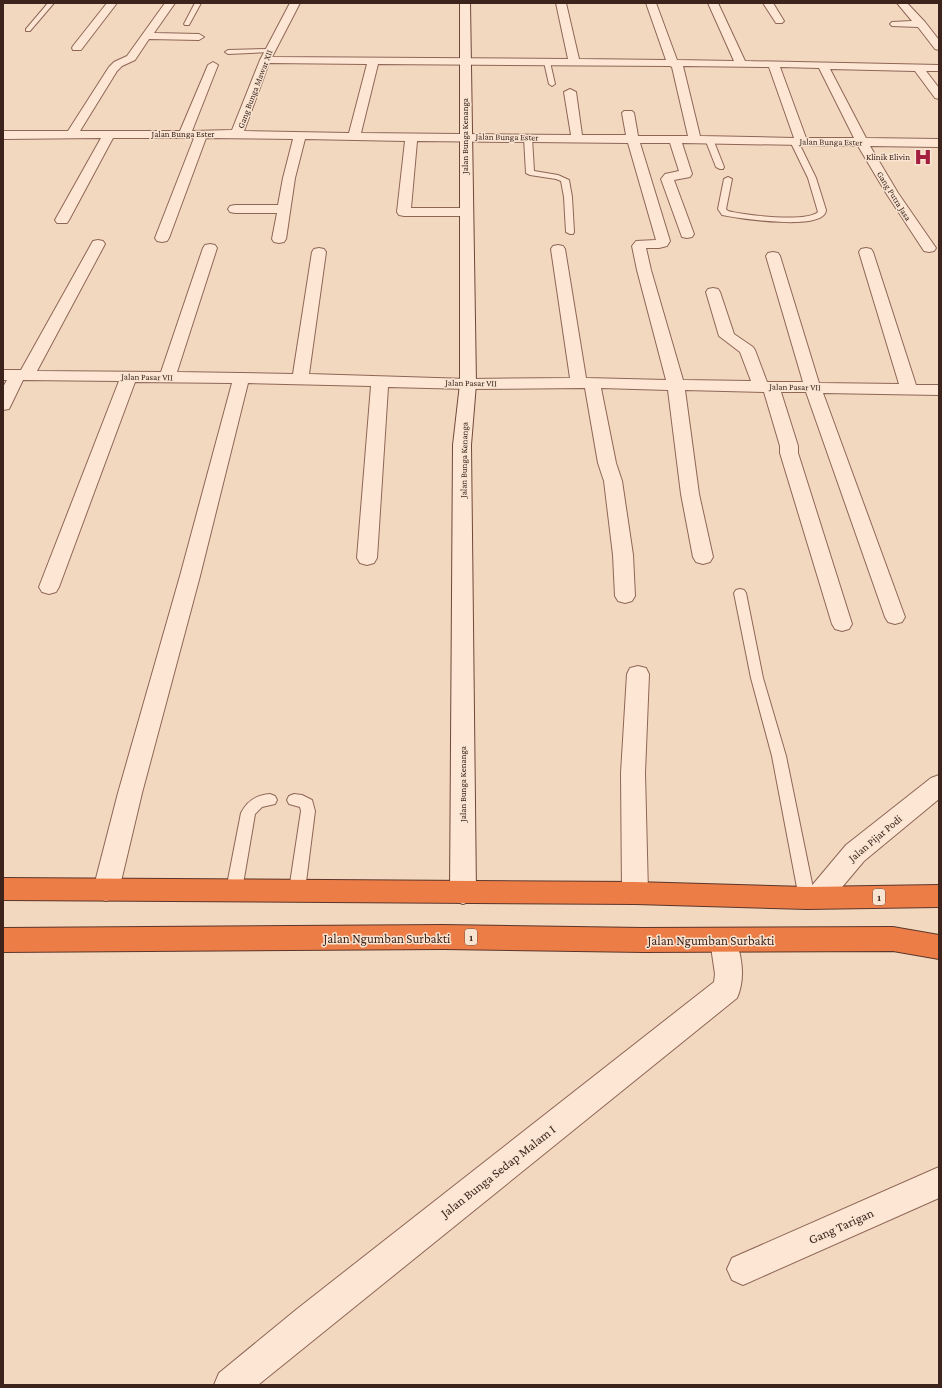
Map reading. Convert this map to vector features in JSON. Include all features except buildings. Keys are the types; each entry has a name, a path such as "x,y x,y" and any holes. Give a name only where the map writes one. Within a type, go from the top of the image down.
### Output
{"highway":[{"name":"1","path":"3,889 635,893 812,898 939,896"},
{"name":"1","path":"903,939 939,936"},
{"name":"Jalan Ngumban Surbakti","path":"3,940 443,937 643,940 903,939 939,947"}],"street":[{"path":"77,48 112,3"},
{"path":"72,134 113,69 118,64 131,58 170,3"},
{"name":"Gang Bunga Mawar XII","path":"238,134 267,56 295,3"},
{"name":"Jalan Bunga Kenanga","path":"463,893 462,445 468,384 465,3"},
{"path":"561,3 574,62"},
{"path":"651,3 675,64 695,139"},
{"path":"713,3 741,64"},
{"path":"768,3 779,21"},
{"path":"902,3 922,24 939,47"},
{"path":"895,24 922,24"},
{"path":"146,36 199,37"},
{"path":"267,56 373,61 773,64 939,68"},
{"path":"354,137 373,61"},
{"path":"773,64 798,141"},
{"path":"185,134 212,65"},
{"name":"Gang Putra Jasa","path":"823,65 862,142 892,194 928,248"},
{"path":"919,68 939,96"},
{"path":"570,92 576,138"},
{"path":"628,113 633,139 663,242 641,244 639,246 644,270 676,385 690,494 703,557"},
{"path":"62,220 109,134"},
{"name":"Jalan Bunga Ester","path":"3,135 238,134 354,137 695,139 939,143"},
{"path":"162,238 201,135"},
{"path":"279,239 289,178 300,136"},
{"path":"411,137 403,218 466,212"},
{"path":"675,139 686,174 669,176 667,179 687,234"},
{"path":"235,209 284,209"},
{"path":"3,405 16,375 98,244"},
{"path":"167,377 210,248"},
{"path":"558,249 586,384 613,481 623,555 625,596"},
{"path":"300,379 319,252"},
{"path":"866,252 909,389"},
{"path":"773,256 787,308 812,387 895,617"},
{"path":"712,292 727,336 747,350 766,387 789,446 789,453 842,624"},
{"name":"Jalan Pasar VII","path":"16,375 380,380 468,384 676,385 909,389 937,394"},
{"path":"49,587 129,377"},
{"path":"106,890 130,793 190,576 241,378"},
{"path":"367,558 380,380"},
{"path":"635,893 633,773 638,674"},
{"name":"Jalan Pijar Podi","path":"812,898 855,853 939,785"},
{"name":"Jalan Bunga Sedap Malam I","path":"231,1385 309,1321 727,989 729,974 723,940"},
{"name":"Gang Tarigan","path":"743,1269 939,1182"}],"lane":[{"path":"28,30 51,3"},
{"path":"186,24 198,3"},
{"path":"228,52 267,56"},
{"path":"547,62 552,84"},
{"path":"528,138 530,173 565,180 568,197 570,232"},
{"path":"709,140 720,167"},
{"path":"728,179 722,209 725,213 778,218 816,218 822,213 822,210 798,141"},
{"path":"740,593 757,678 779,756 812,898"},
{"path":"234,890 248,812 253,805 260,800 270,800"},
{"path":"294,800 302,801 307,804 308,812 297,890"}],"place":[{"name":"Klinik Elivin","path":"923,157"}]}
